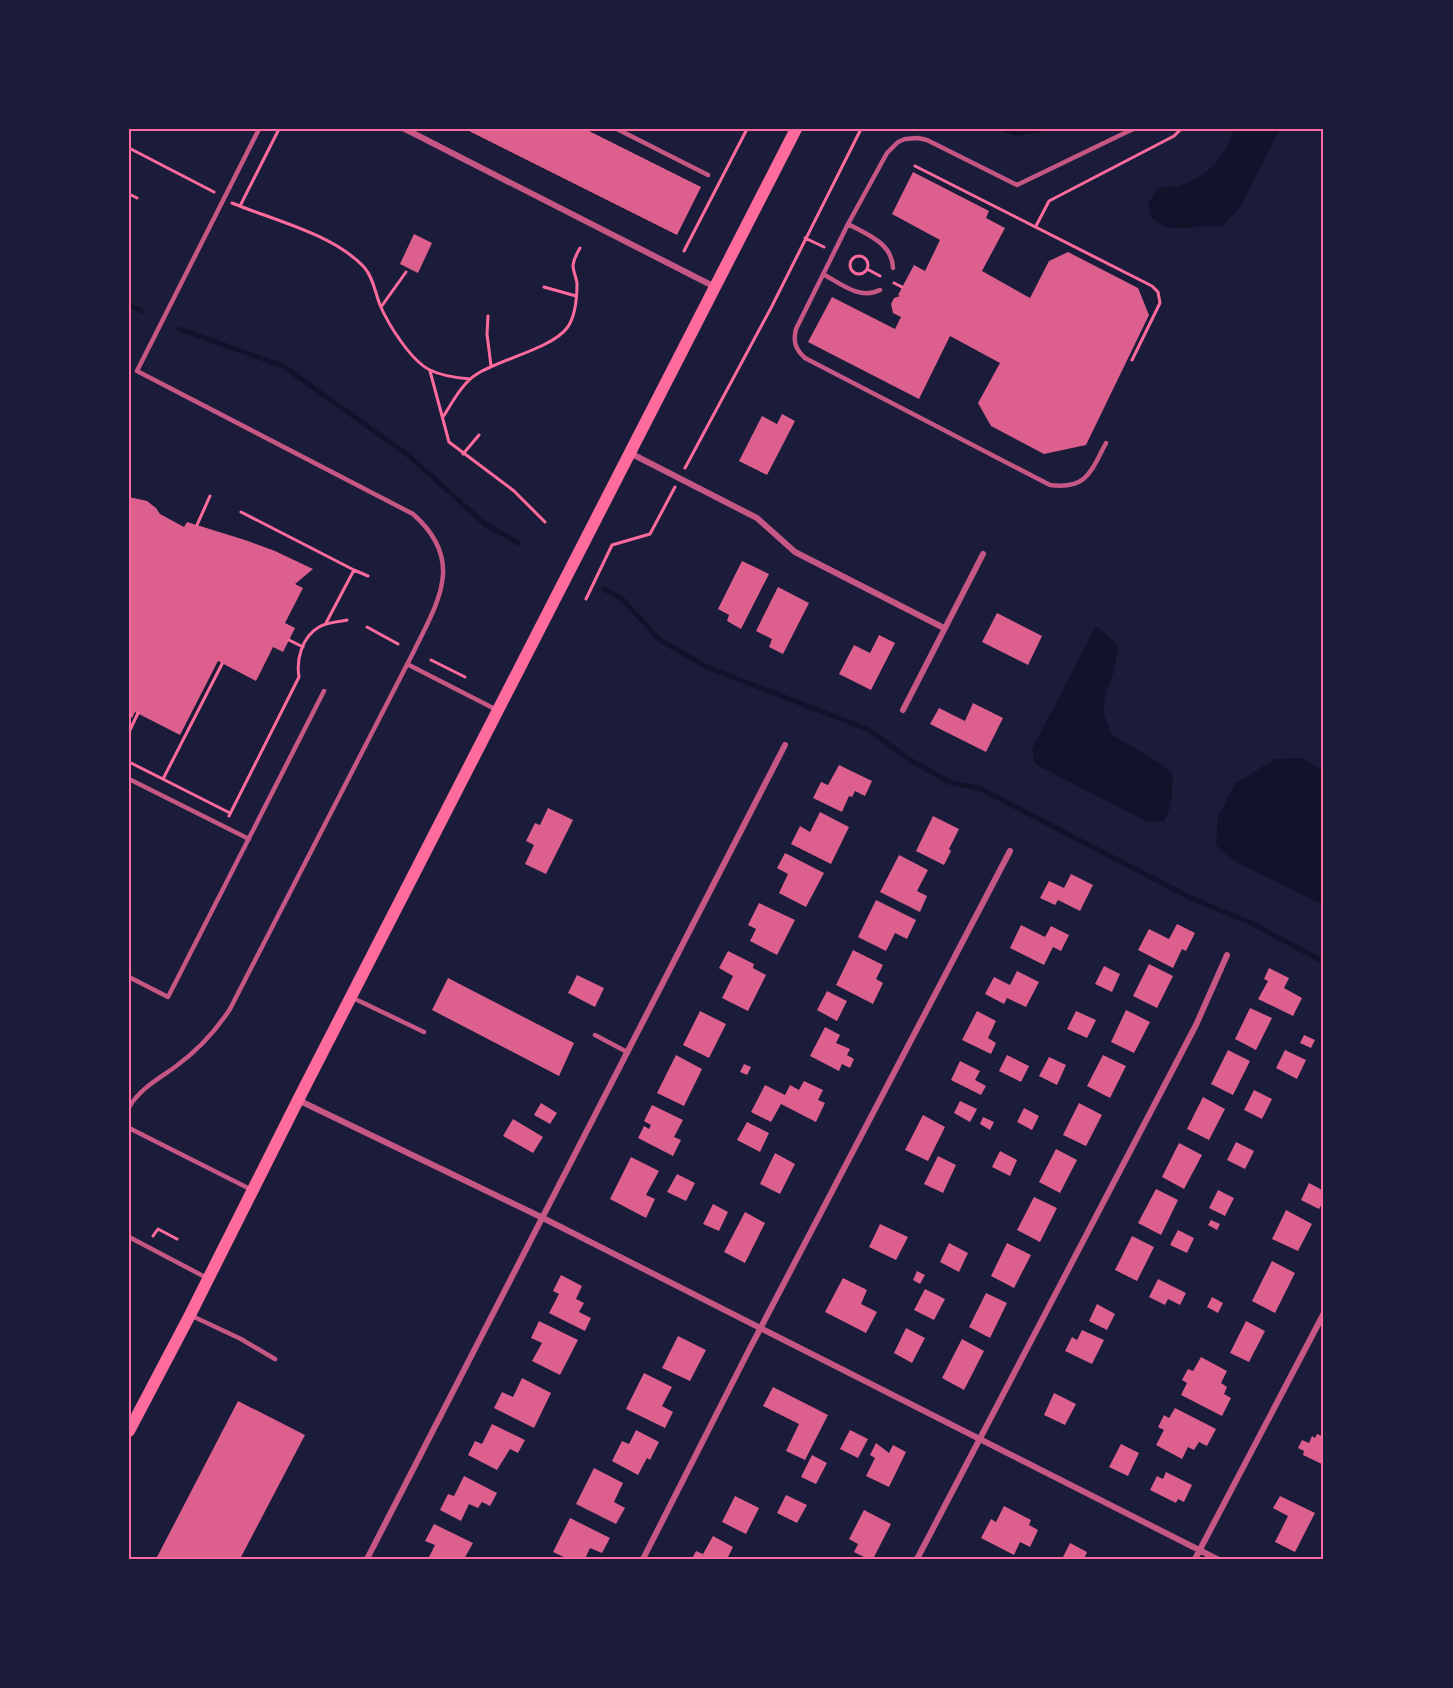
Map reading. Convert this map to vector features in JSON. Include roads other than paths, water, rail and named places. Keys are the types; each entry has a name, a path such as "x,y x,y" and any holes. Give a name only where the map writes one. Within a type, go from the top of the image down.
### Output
{"main road":[{"path":"129,1431 796,129"}],"street":[{"path":"407,130 715,288"},
{"path":"630,453 758,518 795,552 944,628"},
{"path":"903,710 983,554"},
{"path":"367,1559 785,745"},
{"path":"643,1559 1010,851"},
{"path":"917,1559 1197,1025 1227,955"},
{"path":"298,1100 543,1218 1217,1559"},
{"path":"1195,1559 1324,1312"}],"lane":[{"path":"129,1107 142,1089 175,1067 202,1044 230,1009 407,664 436,605 443,585 441,553 433,536 421,520 404,507 137,371 259,129"},
{"path":"617,129 708,175"},
{"path":"918,138 919,129"},
{"path":"1106,442 1085,477 1077,484 1065,487 1050,484 805,358 798,352 794,336 848,224 892,147 905,139 918,138 934,143 1017,185 1133,129"},
{"path":"848,224 882,243 892,255 893,268"},
{"path":"823,274 865,295 880,290"},
{"path":"407,664 497,710"},
{"path":"129,977 168,997 324,691"},
{"path":"129,779 249,839"},
{"path":"351,996 424,1032"},
{"path":"595,1035 627,1052"},
{"path":"129,1128 252,1190"},
{"path":"129,1236 207,1278"},
{"path":"190,1315 241,1339 275,1359"}],"waterway":[{"path":"129,305 142,311"},
{"path":"179,329 283,366 408,455 485,524 518,543"},
{"path":"604,589 621,598 660,640 707,667 867,729 912,761 949,782 981,789 1191,898 1251,923 1324,962"}]}
